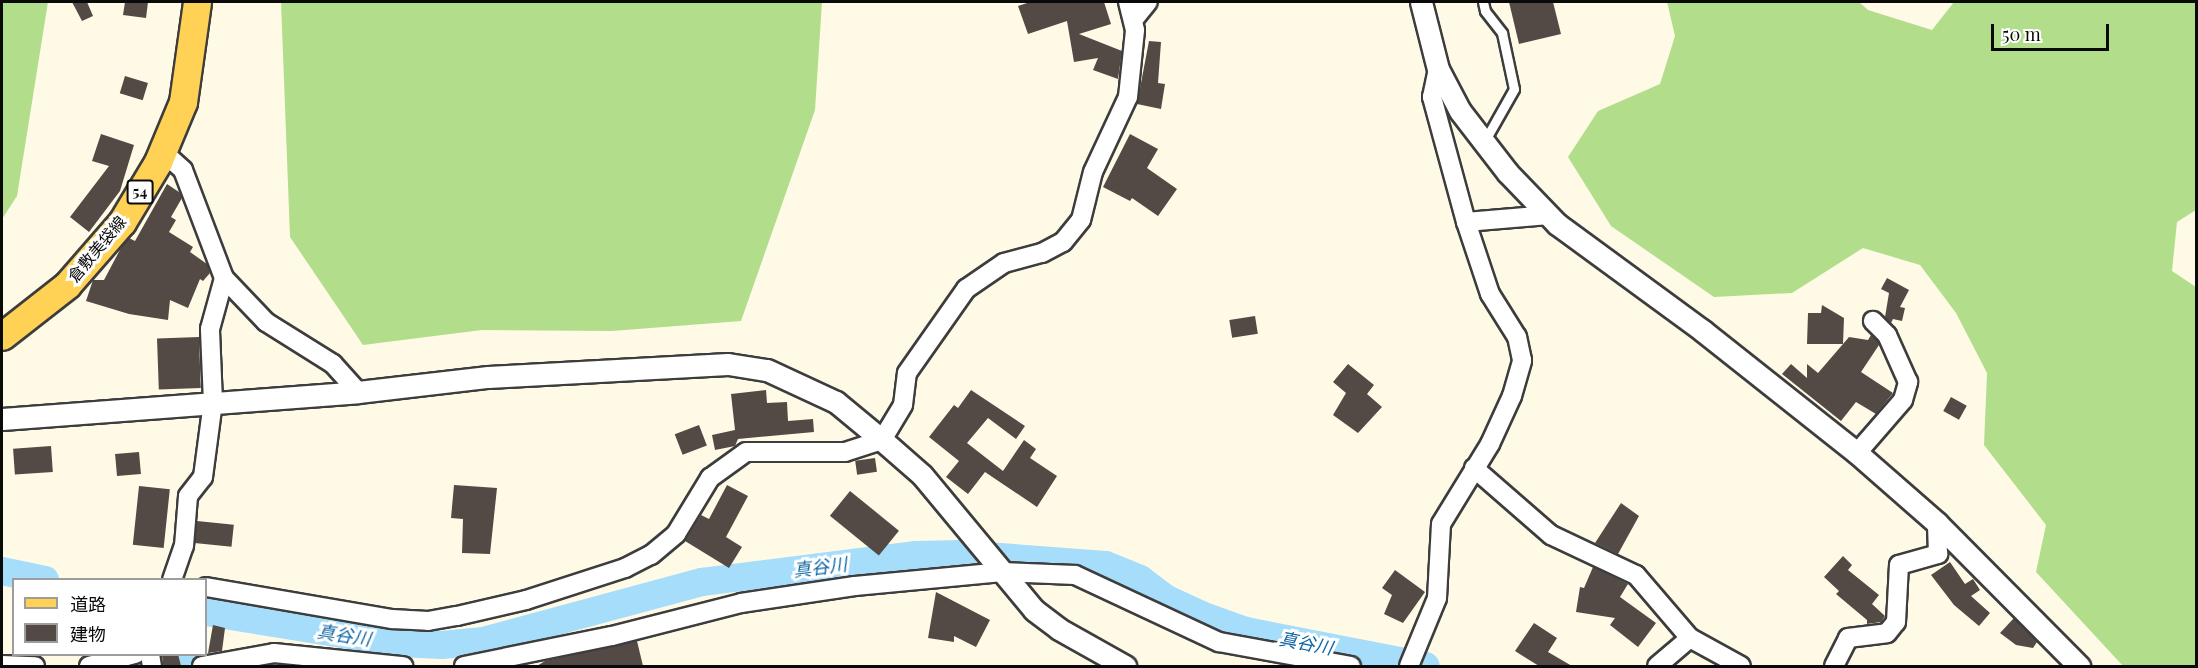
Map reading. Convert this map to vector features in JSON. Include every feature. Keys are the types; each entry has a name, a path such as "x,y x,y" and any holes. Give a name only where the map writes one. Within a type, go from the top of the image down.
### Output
{"main road":[{"name":"倉敷美袋線","path":"2,336 67,285 122,222 162,151 183,102 197,2"}],"street":[{"path":"207,587 392,619 428,621 458,616 526,600 625,568 651,555 676,534 710,478 746,452 845,452 882,440 903,405 907,373 966,289 1004,263 1042,253 1063,242 1081,220 1093,172 1128,97 1131,10 1148,2"},
{"path":"1421,2 1438,69 1460,111 1484,142 1549,215 1857,453 1937,523 2079,666"},
{"path":"1411,659 1437,598 1441,524 1490,444 1512,396 1522,360 1517,337 1490,294 1466,222 1432,97 1438,69"},
{"path":"162,151 183,170 224,278 274,328 333,364 358,392"},
{"path":"1466,222 1549,215"},
{"path":"172,578 184,546 188,496 203,477 213,402 210,329 224,278"},
{"path":"1857,453 1903,400 1908,382 1887,335 1873,321"},
{"path":"2,419 358,392 488,376 728,364 768,370 836,402 882,440 922,475 1034,610 1050,623 1125,666"},
{"path":"1474,468 1551,535 1636,575 1690,638 1741,666"},
{"path":"1834,666 1848,638 1887,633 1896,622 1899,565 1938,554 1937,523"},
{"path":"464,666 612,636 741,603 998,568 1075,575 1219,642 1351,666"},
{"path":"1658,666 1690,638"},
{"path":"202,666 274,653 403,666"},
{"path":"90,666 128,656"},
{"path":"2,665 35,666"}],"lane":[{"path":"1483,2 1485,11 1502,33 1514,89 1484,142"}],"green space":[{"path":"2,2 48,2 17,196 2,219"},
{"path":"281,2 822,2 815,110 741,321 612,331 482,330 363,345 290,237"},
{"path":"1667,2 1859,2 1868,10 1932,30 1954,2 2196,2 2196,210 2177,222 2172,271 2196,287 2196,666 2123,666 2036,572 2046,525 1984,445 1987,373 1956,313 1920,265 1863,248 1792,293 1714,297 1611,226 1568,157 1598,111 1660,84 1675,36"}],"building":[{"path":"72,2 87,2 93,16 82,21"},
{"path":"125,2 148,2 146,18 123,15"},
{"path":"1030,2 1104,2 1111,24 1079,34 1122,51 1118,79 1093,70 1098,58 1074,62 1067,21 1028,34 1018,6"},
{"path":"1509,2 1553,2 1561,34 1519,44"},
{"path":"1149,41 1161,42 1158,83 1165,84 1161,109 1137,104"},
{"path":"125,76 148,83 143,100 120,93"},
{"path":"101,134 134,145 120,191 89,232 70,217 109,166 92,161"},
{"path":"1130,134 1158,149 1147,168 1177,189 1158,216 1132,198 1130,201 1103,187"},
{"path":"167,184 179,192 182,198 171,217 176,220 169,232 193,247 190,252 207,264 210,273 203,281 200,279 188,308 170,300 168,320 129,314 86,301 93,280 104,280 122,246 129,238 135,241"},
{"path":"1887,278 1909,290 1900,307 1905,308 1902,321 1893,319 1891,323 1885,317 1889,293 1881,289"},
{"path":"1822,305 1844,318 1843,344 1807,344 1808,313 1821,313"},
{"path":"1255,316 1258,334 1232,338 1229,320"},
{"path":"1871,335 1878,341 1879,345 1861,372 1893,393 1876,414 1856,402 1841,421 1782,374 1791,364 1807,378 1807,364 1818,373 1849,337 1868,340"},
{"path":"199,337 201,388 159,389 157,338"},
{"path":"1348,364 1374,385 1367,394 1382,407 1358,433 1333,415 1346,393 1333,382"},
{"path":"766,390 767,403 787,402 788,421 813,419 814,432 738,439 735,446 715,450 712,435 735,430 731,394"},
{"path":"971,390 1025,426 1016,439 988,418 967,443 1003,471 1024,440 1036,449 1030,458 1057,476 1037,507 985,472 968,494 946,477 959,461 929,437 954,405 958,408"},
{"path":"1951,397 1967,406 1959,420 1943,411"},
{"path":"699,425 707,446 683,455 675,434"},
{"path":"51,446 53,472 15,475 13,449"},
{"path":"139,452 141,474 117,476 115,454"},
{"path":"875,458 877,472 857,475 855,461"},
{"path":"454,485 497,488 490,554 462,553 463,519 451,518"},
{"path":"727,485 748,496 726,537 742,547 729,568 685,541 701,515 709,519"},
{"path":"139,486 170,489 164,548 133,545"},
{"path":"850,491 899,531 879,556 830,516"},
{"path":"1621,503 1639,516 1618,554 1595,543"},
{"path":"197,521 234,525 231,547 195,543"},
{"path":"1843,556 1852,565 1848,570 1879,595 1872,604 1885,616 1881,622 1867,624 1867,620 1836,594 1839,591 1824,577"},
{"path":"1950,562 1965,584 1973,579 1980,590 1971,596 1990,613 1979,626 1954,605 1931,575"},
{"path":"1593,567 1628,584 1620,597 1656,623 1638,647 1610,625 1615,618 1576,612 1580,587 1584,588"},
{"path":"1395,570 1425,592 1403,623 1384,614 1392,595 1382,588"},
{"path":"936,592 990,620 976,647 954,636 954,642 928,638"},
{"path":"2014,618 2037,642 2033,648 2016,645 2000,633"},
{"path":"1534,623 1557,638 1548,652 1572,666 1539,666 1515,651"},
{"path":"213,625 225,628 222,651 208,653"},
{"path":"637,641 643,666 537,666 545,661"},
{"path":"162,656 178,656 181,666 163,666"}],"waterway":[{"name":"真谷川","path":"207,612 398,643 442,645 483,641 702,582 916,555 960,554 1106,565 1140,579 1167,599 1201,615 1246,631 1426,666"},
{"name":"真谷川","path":"2,571 35,578"},
{"path":"189,666 192,656"}]}
